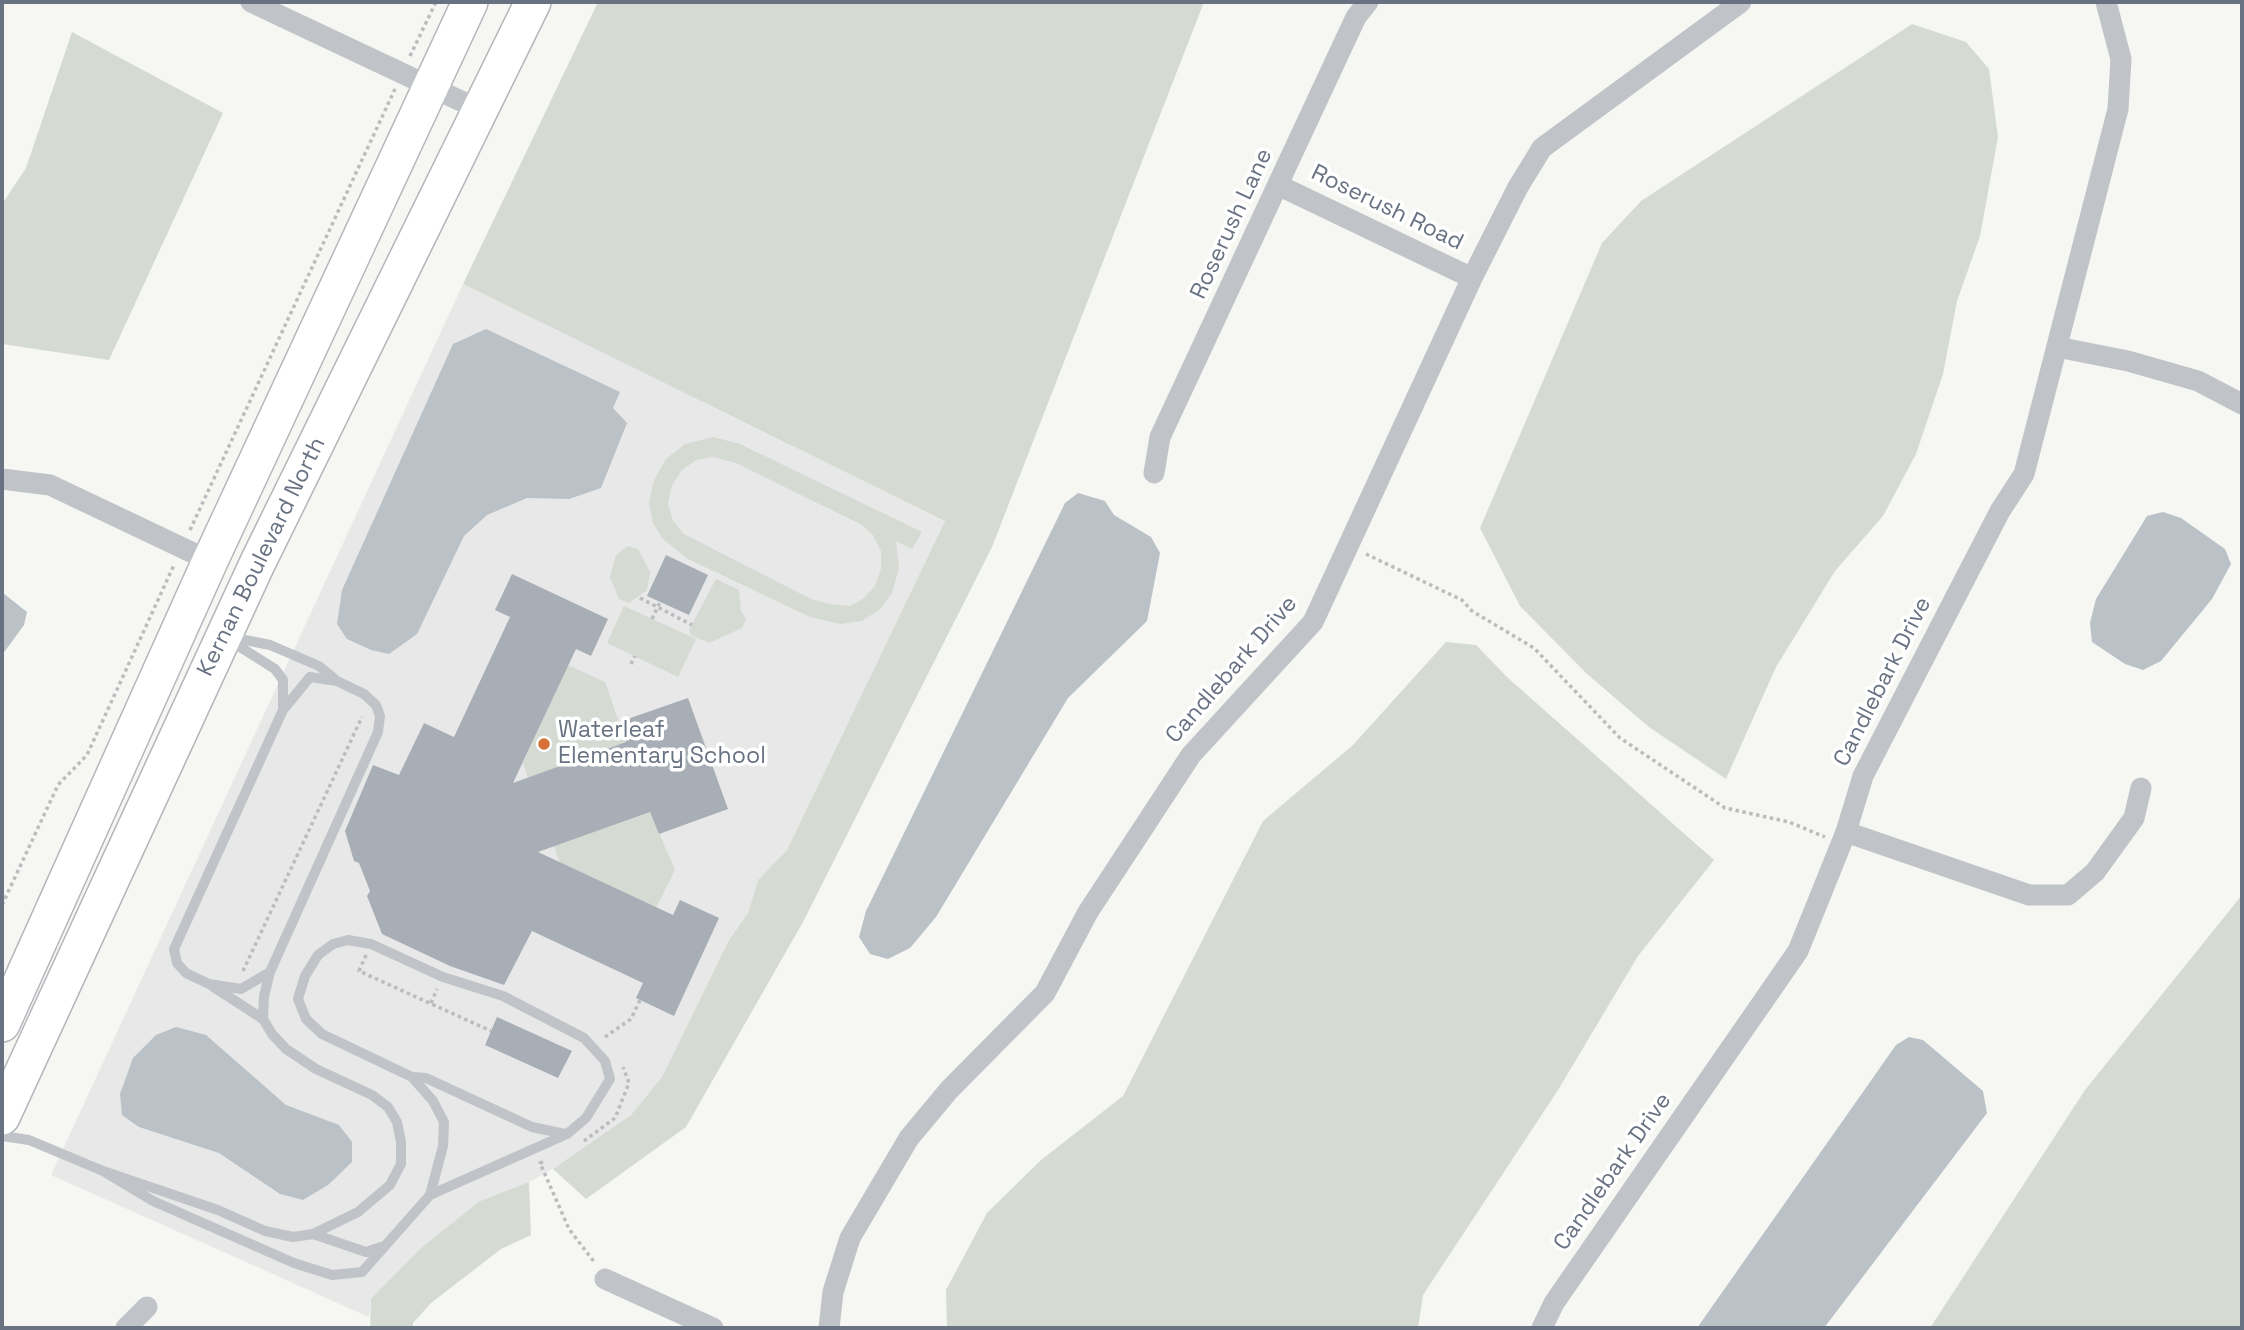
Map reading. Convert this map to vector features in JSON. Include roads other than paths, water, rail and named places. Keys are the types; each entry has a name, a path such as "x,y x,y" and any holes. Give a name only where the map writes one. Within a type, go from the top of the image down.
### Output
{"main road":[{"name":"Kernan Boulevard North","path":"2,1024 196,554 416,79 470,2"},
{"name":"Kernan Boulevard North","path":"2,1117 224,636 533,2"}],"street":[{"path":"251,2 480,110"},
{"name":"Roserush Lane","path":"1153,473 1160,437 1280,186 1356,17 1367,2"},
{"name":"Candlebark Drive","path":"829,1328 834,1292 850,1238 909,1138 948,1090 1045,993 1105,884 1132,849 1191,755 1313,622 1472,278 1518,187 1542,148 1741,2"},
{"name":"Candlebark Drive","path":"1542,1328 1554,1303 1798,951 1846,832 1863,776 1893,713 2000,510 2024,474 2118,109 2121,59 2106,2"},
{"name":"Roserush Road","path":"1280,186 1472,278"},
{"path":"2057,347 2128,361 2198,382 2242,404"},
{"path":"2,480 50,485 196,554"},
{"path":"1846,832 2029,895 2068,895 2095,872 2134,818 2141,788"},
{"path":"605,1279 713,1328"},
{"path":"126,1328 147,1307"}],"lane":[{"path":"224,636 271,645 319,666 337,681 364,694 376,705 380,716 378,732 270,972 264,996 263,1019"},
{"path":"224,636 275,669 283,680 283,710"},
{"path":"2,1136 29,1140 103,1171 157,1187 265,1231 293,1237 313,1234 358,1212 390,1185 401,1164 401,1142 397,1122 388,1107 372,1095 316,1069 286,1049 263,1019 209,984 186,973 177,963 174,949 283,710 310,677 337,681"},
{"path":"103,1171 153,1201 294,1263 332,1275 362,1272 430,1195 441,1157 444,1122 433,1101 412,1077 322,1034 306,1019 299,999 305,976 318,955 333,944 348,940 371,944 443,977 503,996 584,1038 605,1062 610,1079 586,1118 567,1134 430,1195"},
{"path":"209,984 241,989 270,972"},
{"path":"412,1077 426,1077 532,1127 567,1134"},
{"path":"313,1234 366,1252 387,1245"}],"place":[{"name":"Waterleaf Elementary School","path":"544,744"}]}
